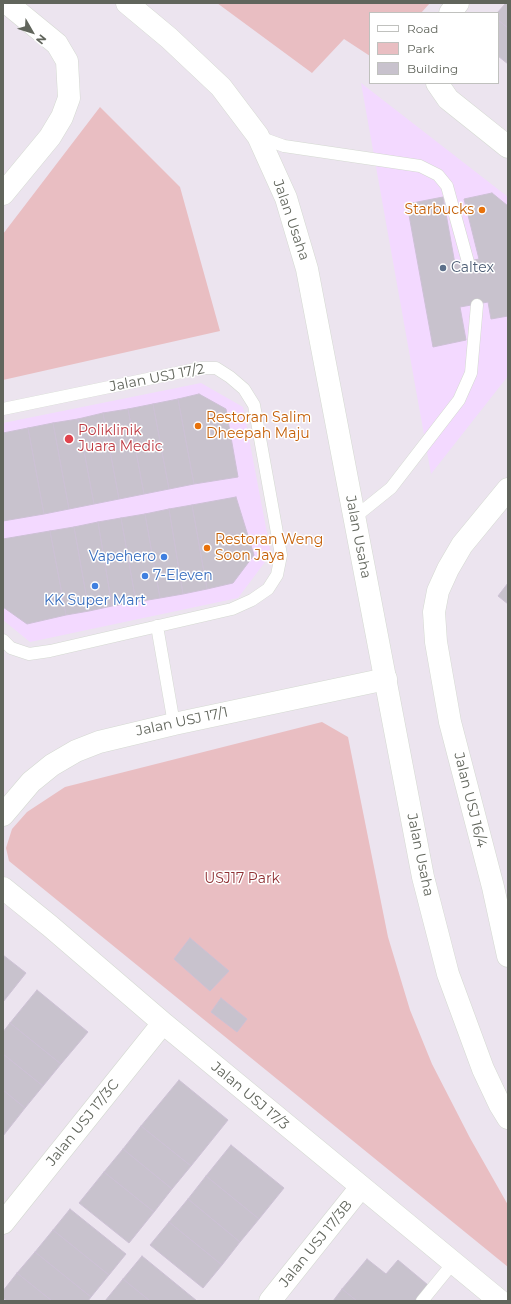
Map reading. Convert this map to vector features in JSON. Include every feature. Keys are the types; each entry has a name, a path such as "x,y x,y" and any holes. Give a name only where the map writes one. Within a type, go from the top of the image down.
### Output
{"street":[{"path":"3,194 50,137 62,117 69,98 67,61 57,44 7,3"},
{"name":"Jalan Usaha","path":"127,3 169,38 221,87 258,136 286,198 308,269 423,877 448,974 483,1069 500,1105 508,1118"},
{"path":"451,12 458,3"},
{"path":"437,84 448,99 508,147"},
{"name":"Jalan USJ 16/4","path":"508,489 462,545 448,569 438,592 434,612 436,642 450,722 500,882 508,956"},
{"name":"Jalan USJ 17/1","path":"3,815 31,782 52,765 76,751 98,742 174,724 386,679"},
{"name":"Jalan USJ 17/3","path":"3,888 50,926 163,1024 500,1301"},
{"name":"Jalan USJ 17/3C","path":"3,1223 163,1024"},
{"name":"Jalan USJ 17/3B","path":"270,1301 361,1187"}],"lane":[{"path":"258,136 284,146 420,166 438,175 447,186 468,262"},
{"path":"355,517 392,488 459,400 470,372 477,305"},
{"name":"Jalan USJ 17/2","path":"3,409 200,368 216,368 230,376 244,389 254,406 281,555 277,575 268,589 252,600 232,609 50,651 29,654 12,648 3,640"},
{"path":"157,626 174,724"},
{"path":"422,1301 453,1263"}],"shaded area":[{"path":"361,83 508,197 508,376 431,474"},
{"path":"201,383 243,407 271,554 238,598 30,642 3,620 3,423"}],"green space":[{"path":"217,3 430,3 422,12 369,12 369,55 344,39 312,73"},
{"path":"100,107 180,187 220,331 3,380 3,234"},
{"name":"USJ17 Park","path":"322,722 348,737 388,937 410,1010 432,1064 470,1138 508,1205 508,1267 9,861 6,848 12,829 27,812 65,787"}],"building":[{"path":"506,3 508,3 508,28 499,21 498,12"},
{"path":"499,21 508,28 508,64 499,57"},
{"path":"492,193 508,206 508,316 491,319 488,302 460,307 466,340 433,347 407,204 443,197 455,264 479,259 464,199"},
{"path":"199,394 226,409 238,477 194,484 178,399"},
{"path":"178,399 194,484 169,489 153,404"},
{"path":"153,404 169,489 144,494 128,409"},
{"path":"128,409 144,494 119,499 103,413"},
{"path":"103,413 119,499 94,504 78,419"},
{"path":"78,419 94,504 69,509 53,423"},
{"path":"53,423 69,509 44,514 28,428"},
{"path":"28,428 44,514 3,521 3,433"},
{"path":"236,497 254,555 233,583 207,589 192,505"},
{"path":"192,505 207,589 183,594 169,509"},
{"path":"169,509 183,594 160,598 145,514"},
{"path":"145,514 160,598 136,602 121,518"},
{"path":"121,518 136,602 112,606 98,522"},
{"path":"98,522 112,606 89,611 74,527"},
{"path":"74,527 89,611 66,615 50,531"},
{"path":"50,531 66,615 27,624 3,607 3,539"},
{"path":"508,583 508,604 498,596"},
{"path":"190,938 229,971 210,991 174,959"},
{"path":"3,955 26,973 3,1002"},
{"path":"37,990 88,1032 61,1064 10,1023"},
{"path":"221,998 247,1019 237,1032 211,1012"},
{"path":"10,1023 61,1064 43,1086 3,1054 3,1032"},
{"path":"3,1054 43,1086 25,1108 3,1090"},
{"path":"179,1080 228,1120 191,1166 141,1126"},
{"path":"3,1090 25,1108 3,1136"},
{"path":"141,1126 191,1166 172,1189 123,1149"},
{"path":"231,1145 284,1188 259,1219 206,1176"},
{"path":"123,1149 172,1189 154,1212 104,1172"},
{"path":"104,1172 154,1212 129,1243 79,1203"},
{"path":"206,1176 259,1219 240,1242 188,1199"},
{"path":"188,1199 240,1242 222,1265 169,1222"},
{"path":"70,1209 126,1254 109,1275 53,1230"},
{"path":"169,1222 222,1265 203,1288 150,1245"},
{"path":"53,1230 109,1275 91,1297 35,1252"},
{"path":"35,1252 91,1297 88,1301 52,1301 17,1273"},
{"path":"142,1256 197,1301 150,1301 123,1279"},
{"path":"367,1259 386,1274 398,1260 428,1285 415,1301 357,1301 342,1289"},
{"path":"17,1273 52,1301 7,1301 3,1298 3,1291"},
{"path":"123,1279 150,1301 105,1301"},
{"path":"342,1289 357,1301 333,1301"}],"place":[{"name":"Starbucks","path":"482,210"},
{"name":"Caltex","path":"443,268"},
{"name":"Restoran Salim Dheepah Maju","path":"198,426"},
{"name":"Poliklinik Juara Medic","path":"69,439"},
{"name":"Restoran Weng Soon Jaya","path":"207,548"},
{"name":"Vapehero","path":"164,557"},
{"name":"7-Eleven","path":"145,576"},
{"name":"KK Super Mart","path":"95,586"}]}
